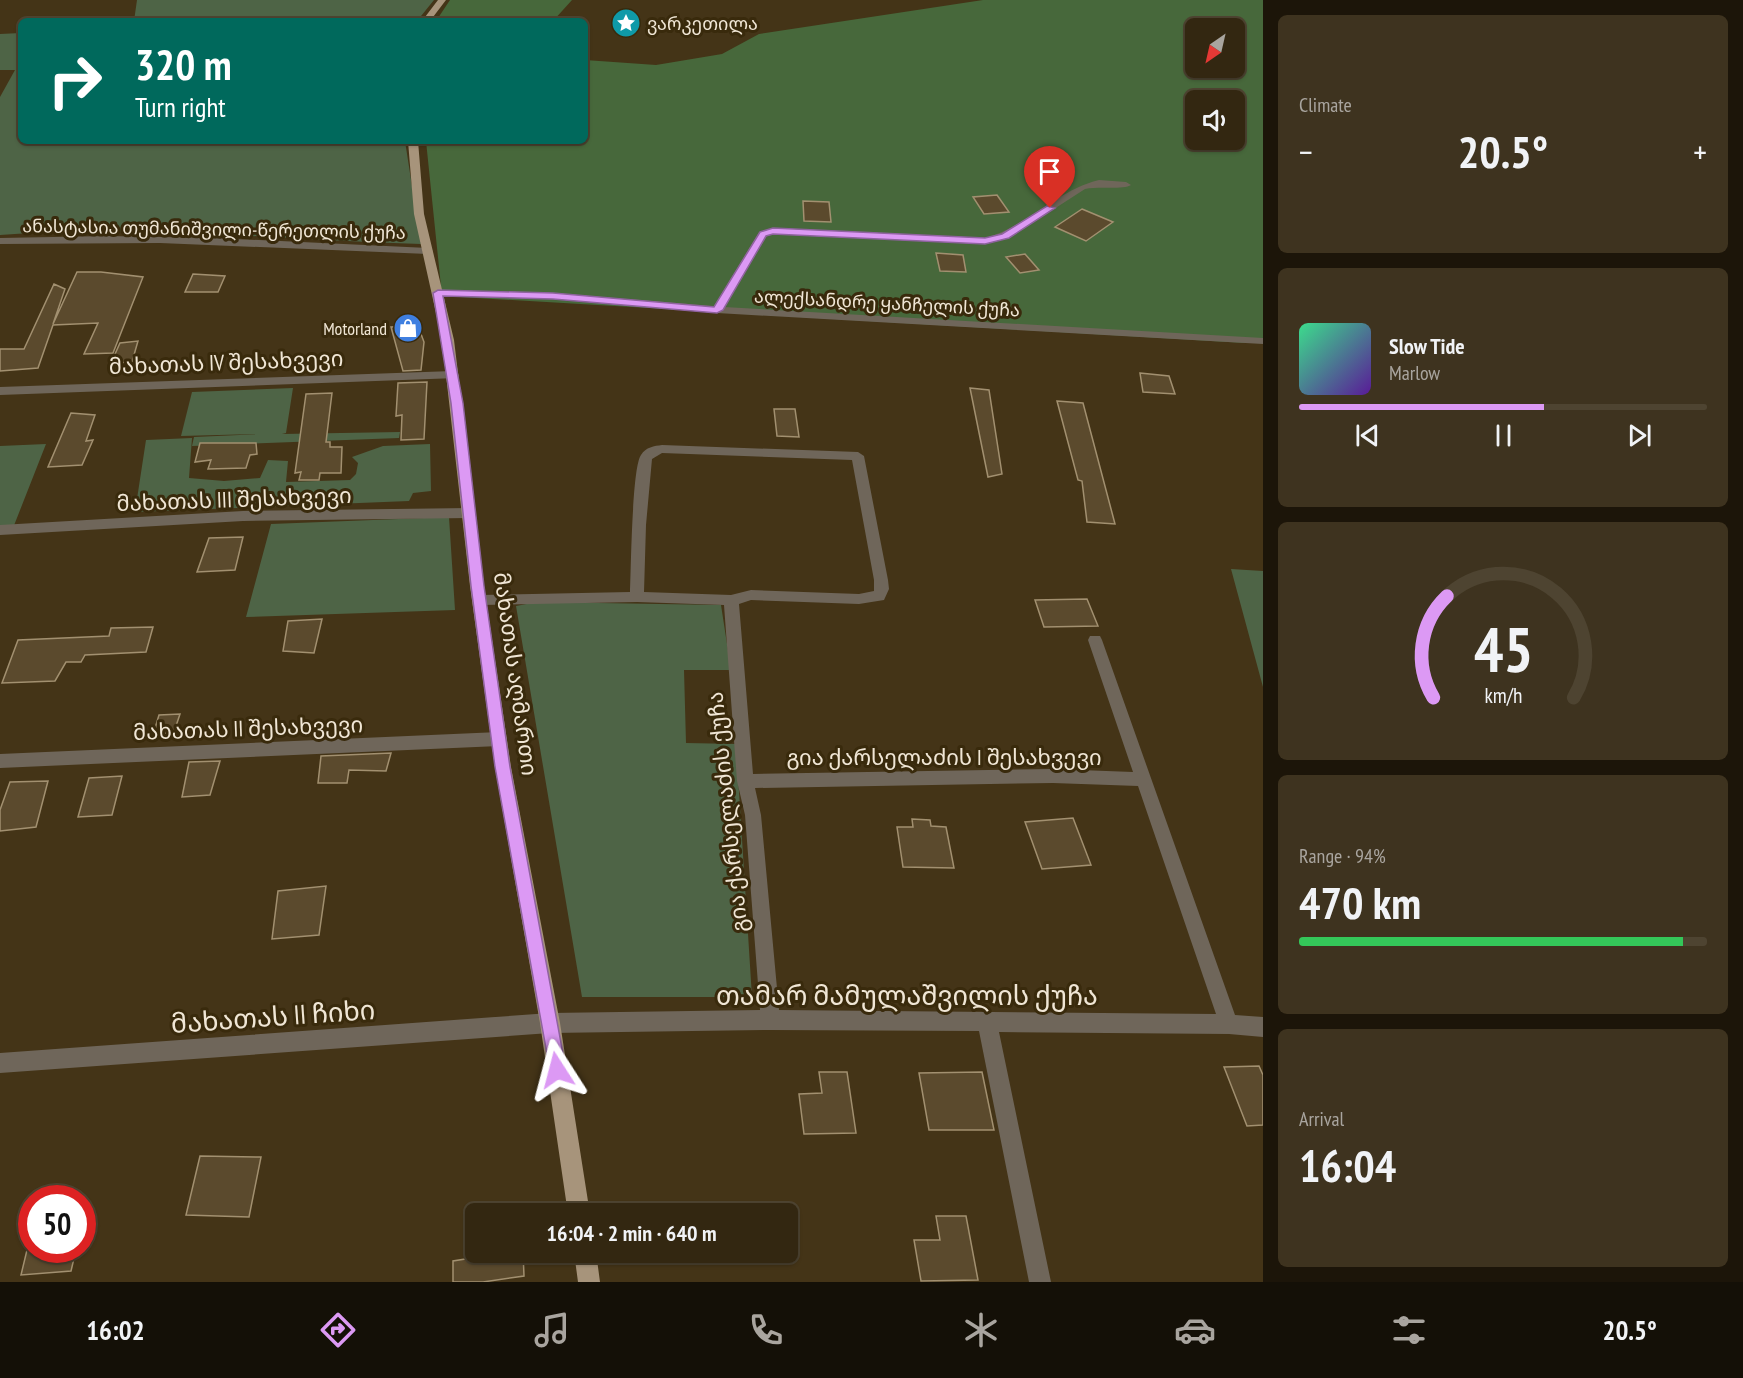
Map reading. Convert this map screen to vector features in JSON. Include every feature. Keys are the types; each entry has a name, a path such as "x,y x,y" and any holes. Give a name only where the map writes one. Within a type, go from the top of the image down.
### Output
{"main road":[{"path":"428,18 441,0"},
{"name":"მახათას აღმართი","path":"413,144 419,214 438,293 453,375 479,600 499,739 550,1023 577,1203"},
{"path":"586,1263 589,1282"}],"street":[{"path":"717,310 763,234 773,231 985,241 1005,236 1082,187 1099,183 1126,185"},
{"name":"ანასტასია თუმანიშვილი-წერეთლის ქუჩა","path":"0,241 64,238 428,250"},
{"name":"ალექსანდრე ყანჩელის ქუჩა","path":"438,293 553,296 717,310 1262,342"},
{"name":"მახათას IV შესახვევი","path":"0,391 453,375"},
{"path":"479,600 637,597 731,600 751,595 859,599 879,596 882,589 881,580 858,456 662,449 653,451 646,457 639,525 637,597"},
{"name":"მახათას III შესახვევი","path":"0,530 243,516 469,513"},
{"name":"გია ქარსელაძის ქუჩა","path":"731,600 745,781 753,815 770,1020"},
{"path":"1095,640 1229,1024"},
{"name":"მახათას II შესახვევი","path":"0,761 499,739"},
{"name":"გია ქარსელაძის I შესახვევი","path":"745,781 1053,776 1144,779"},
{"name":"თამარ მამულაშვილის ქუჩა","path":"550,1023 770,1020 1229,1024 1263,1027"},
{"path":"987,1022 1040,1282"},
{"name":"მახათას II ჩიხი","path":"0,1063 550,1023"}],"green space":[{"path":"137,0 434,0 419,18 134,18"},
{"path":"450,0 572,0 556,18 438,18"},
{"path":"983,0 1263,0 1263,339 1245,343 442,296 426,144 588,144 588,60 656,65 722,54 759,34"},
{"path":"18,33 18,144 405,144 421,244 158,232 105,231 0,235 0,97 15,70 0,70 0,34"},
{"path":"293,388 286,433 282,434 400,432 399,438 192,446 194,437 259,434 181,436 192,392"},
{"path":"192,438 189,478 224,481 260,478 268,460 288,461 286,482 350,480 356,474 358,463 352,457 383,446 430,444 431,491 413,493 409,501 135,512 146,440"},
{"path":"46,444 13,528 0,529 0,446"},
{"path":"449,517 455,610 246,617 271,524"},
{"path":"1231,569 1263,571 1263,687"},
{"path":"537,602 721,605 731,670 684,670 686,743 736,744 752,997 582,997 516,606"}],"building":[{"path":"997,195 1009,212 984,214 973,197"},
{"path":"803,201 829,202 831,222 804,221"},
{"path":"1082,209 1113,222 1086,241 1055,227"},
{"path":"936,253 963,255 966,272 940,271"},
{"path":"1025,254 1039,270 1020,273 1006,257"},
{"path":"77,272 101,272 143,277 113,353 84,354 98,323 53,325 38,368 0,371 0,349 24,349 54,284 65,289 53,324"},
{"path":"193,274 225,276 218,292 185,292"},
{"path":"418,326 424,342 421,370 403,371 391,327"},
{"path":"138,341 132,362 111,363 120,343"},
{"path":"1140,373 1169,376 1175,394 1143,392"},
{"path":"427,382 424,439 401,440 402,415 396,416 398,383"},
{"path":"970,388 989,390 1002,474 988,477"},
{"path":"332,393 326,442 330,442 330,447 342,447 341,473 320,473 319,480 299,480 301,472 295,473 306,394"},
{"path":"1057,401 1083,403 1115,524 1087,522 1082,481 1078,480"},
{"path":"774,409 795,409 799,437 777,436"},
{"path":"71,413 95,415 86,441 93,440 82,465 48,467"},
{"path":"200,443 256,443 257,454 250,455 246,468 208,469 211,460 195,462"},
{"path":"243,537 235,570 197,572 209,538"},
{"path":"1087,599 1098,626 1044,627 1035,600"},
{"path":"322,619 314,653 283,651 288,621"},
{"path":"153,627 146,652 85,655 81,662 66,662 55,681 2,683 18,640 109,636 111,628"},
{"path":"180,714 174,732 153,735 159,715"},
{"path":"391,753 386,771 349,770 347,783 318,783 321,756"},
{"path":"220,761 210,795 182,797 189,762"},
{"path":"122,776 112,815 78,817 89,778"},
{"path":"48,781 36,827 0,831 0,810 10,782"},
{"path":"1073,818 1091,865 1042,869 1025,822"},
{"path":"912,819 930,820 931,826 946,827 954,868 903,867 897,827 913,827"},
{"path":"326,886 319,935 272,939 278,891"},
{"path":"1259,1066 1263,1075 1263,1125 1247,1126 1224,1067"},
{"path":"819,1072 847,1072 856,1133 804,1134 799,1094 822,1093"},
{"path":"982,1072 994,1130 929,1130 919,1073"},
{"path":"200,1156 261,1157 249,1217 186,1215"},
{"path":"936,1216 966,1216 978,1280 921,1281 914,1240 940,1240"},
{"path":"465,1259 465,1263 523,1263 524,1276 483,1282 453,1282 453,1261"},
{"path":"24,1263 73,1263 71,1271 21,1275"}],"place":[{"name":"ვარკეთილა","path":"626,23"},
{"name":"Motorland","path":"408,328"}],"route":[{"path":"557,1070 503,767 477,586 457,403 448,340 438,293 553,296 717,310 763,234 773,231 985,241 1005,236 1050,208"}]}
